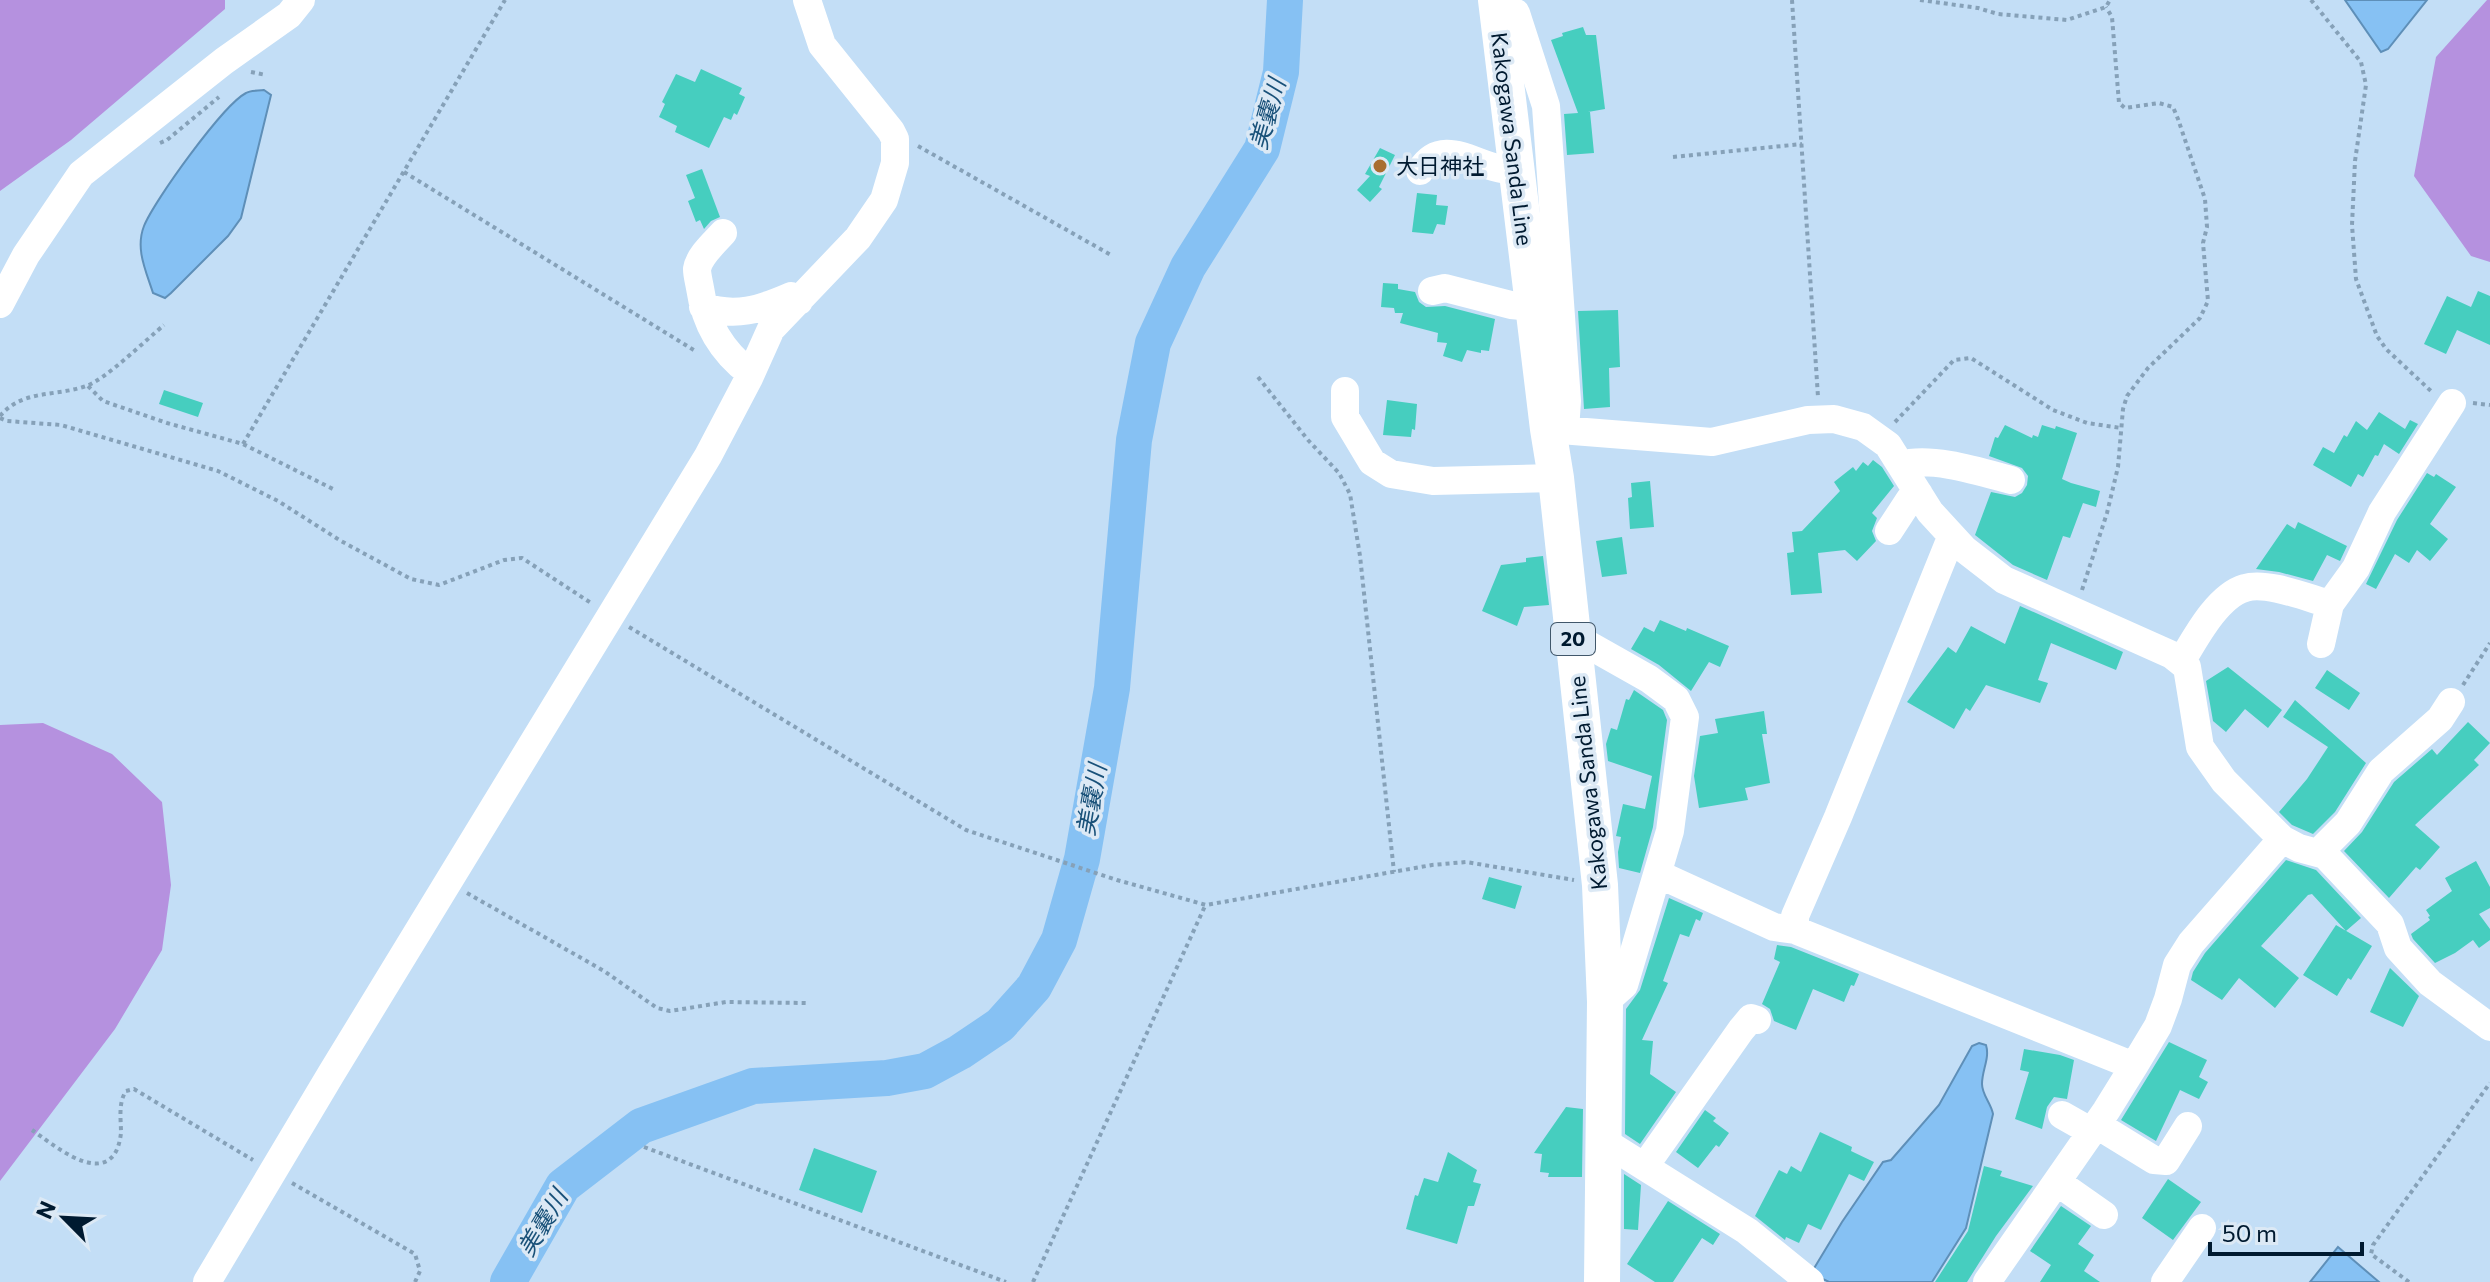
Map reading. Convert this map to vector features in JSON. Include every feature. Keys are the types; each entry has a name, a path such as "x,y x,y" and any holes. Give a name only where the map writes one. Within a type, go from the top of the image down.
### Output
{"main road":[{"name":"Kakogawa Sanda Line","path":"1496,5 1533,307 1557,430 1556,478 1600,885 1605,1002 1602,1282"}],"street":[{"path":"0,304 26,255 81,174 224,61 289,15 301,0"},
{"path":"207,1282 708,456 771,329 858,238 884,200 895,163 895,139 885,122 822,45 807,0"},
{"path":"1496,5 1516,13 1546,106 1567,401 1557,430 1712,442 1817,419 1834,419 1863,427 1888,445 1930,512 1955,540 2004,580 2172,655 2187,667 2200,747 2224,781 2282,839 2299,848 2322,854 2390,924 2398,948 2430,983 2490,1027"},
{"path":"1420,171 1427,160 1441,154 1462,155 1496,168 1516,171"},
{"path":"723,233 697,267 703,307 715,335 735,362 750,373"},
{"path":"1432,291 1445,288 1511,305 1533,307"},
{"path":"703,307 722,313 746,312 791,296 799,301"},
{"path":"1345,391 1345,417 1372,462 1391,474 1433,481 1556,478"},
{"path":"2321,644 2330,604 2356,568 2382,512 2452,403"},
{"path":"1901,465 1934,464 2011,480"},
{"path":"1889,531 1910,499 1919,494"},
{"path":"1795,930 1795,916 1942,558 1948,545 1955,540"},
{"path":"2181,662 2221,602 2245,588 2265,587 2330,604"},
{"path":"1574,641 1587,644 1649,679 1676,699 1685,717 1670,831 1658,874 1624,985 1605,1002"},
{"path":"2322,854 2324,847 2348,823 2381,771 2440,719 2451,702"},
{"path":"1987,1282 2134,1066 2158,1026 2177,965 2184,954 2282,839"},
{"path":"1658,874 1774,927 1795,930 2134,1066"},
{"path":"1645,1166 1741,1030 1751,1018 1757,1020"},
{"path":"2062,1115 2154,1160 2166,1161 2188,1126"},
{"path":"1603,1145 1613,1147 1645,1166 1747,1231 1810,1282"},
{"path":"2057,1182 2104,1215"},
{"path":"2165,1282 2202,1228"}],"path":[{"path":"243,444 505,0"},
{"path":"1792,0 1818,395 1817,419"},
{"path":"1920,0 1998,14 2067,20 2106,7 2110,0"},
{"path":"2311,0 2361,62 2366,85 2355,161 2352,225 2356,279 2377,336 2386,349 2439,400 2490,405"},
{"path":"2077,612 2118,467 2127,396 2148,368 2200,318 2208,301 2203,243 2207,227 2205,199 2173,107 2159,103 2125,108 2119,103 2112,17 2106,7"},
{"path":"895,139 912,142 1111,255"},
{"path":"1673,157 1802,144"},
{"path":"403,171 698,352"},
{"path":"164,325 88,386 26,398 10,404 0,417 7,421 61,425 218,471 278,501 341,541 411,579 439,585 504,560 522,558 611,616 966,830 1117,880 1206,905 1432,865 1466,862 1600,885"},
{"path":"1879,438 1954,360 1971,358 2053,410 2087,423 2121,428"},
{"path":"1258,377 1308,440 1339,473 1350,494 1362,571 1394,872"},
{"path":"88,386 103,401 243,444 335,490"},
{"path":"2451,702 2490,643"},
{"path":"448,881 604,971 657,1008 670,1011 726,1002 806,1003"},
{"path":"1033,1282 1206,905"},
{"path":"2409,1282 2371,1254 2373,1245 2490,1083"},
{"path":"32,1130 85,1162 98,1165 107,1162 116,1153 121,1139 120,1099 126,1091 134,1089 415,1254 420,1271 415,1282"},
{"path":"644,1147 1006,1282"}],"shaded area":[{"path":"0,0 225,0 225,9 71,140 0,191"},
{"path":"2490,0 2490,262 2471,256 2414,176 2436,57"},
{"path":"43,723 112,754 162,802 171,885 162,950 115,1029 0,1181 0,725"}],"water":[{"path":"2345,0 2427,0 2388,49 2381,52"},
{"path":"264,90 271,95 241,218 228,236 171,293 165,298 153,293 142,260 141,243 150,214 222,115 246,93"},
{"path":"1979,1043 1986,1045 1987,1050 1982,1084 1993,1114 1966,1228 1932,1282 1829,1282 1823,1279 1821,1282 1810,1275 1883,1162 1891,1160 1939,1105 1972,1046"},
{"path":"2338,1247 2379,1282 2310,1282"}],"building":[{"path":"1583,27 1586,35 1596,35 1605,109 1588,112 1594,153 1567,155 1564,114 1578,113 1551,40"},
{"path":"701,69 742,88 739,94 745,97 737,115 734,113 731,120 724,117 709,148 675,132 677,126 659,117 665,104 662,102 676,74 695,82"},
{"path":"1380,148 1395,155 1379,187 1382,189 1370,202 1357,190 1370,176 1365,174"},
{"path":"702,169 720,217 704,229 700,220 696,222 688,201 695,198 686,175"},
{"path":"1417,193 1437,195 1436,205 1448,206 1445,225 1437,224 1433,234 1412,232"},
{"path":"1383,283 1398,284 1398,289 1415,292 1419,302 1426,307 1445,306 1495,319 1489,351 1467,350 1462,362 1443,356 1447,343 1437,342 1438,333 1400,323 1403,313 1395,313 1394,308 1381,307"},
{"path":"2478,291 2490,296 2490,345 2457,330 2446,354 2424,344 2447,296 2471,307"},
{"path":"1618,310 1620,367 1609,368 1610,407 1584,409 1578,311"},
{"path":"164,390 203,403 198,417 159,404"},
{"path":"1387,400 1417,404 1415,430 1412,429 1411,437 1383,435"},
{"path":"2379,412 2405,429 2410,420 2418,424 2399,454 2384,444 2363,477 2358,474 2351,487 2313,465 2323,447 2334,453 2356,421 2367,430"},
{"path":"2005,425 2032,438 2033,435 2038,437 2042,425 2077,433 2062,479 2100,491 2096,507 2083,503 2070,538 2063,536 2047,580 2013,565 1975,535 1991,492 2015,497 2027,485 2028,476 2022,468 1989,456 1995,437 1998,438"},
{"path":"1873,460 1882,467 1894,486 1872,513 1877,518 1872,531 1876,541 1857,561 1845,550 1818,553 1822,593 1791,595 1787,553 1794,552 1792,532 1802,531 1840,491 1834,482 1853,467 1856,471 1863,462 1868,466"},
{"path":"2427,473 2434,477 2436,474 2456,487 2430,524 2448,539 2430,561 2417,550 2409,563 2395,554 2376,589 2366,584 2397,520"},
{"path":"1650,481 1654,527 1630,529 1628,498 1632,497 1631,483"},
{"path":"2298,522 2347,546 2340,561 2327,555 2313,581 2256,569 2287,524 2295,529"},
{"path":"1622,537 1627,574 1602,577 1596,541"},
{"path":"1543,556 1549,605 1524,607 1517,626 1482,611 1501,565"},
{"path":"2020,606 2123,652 2116,670 2051,643 2038,680 2048,683 2040,703 1986,685 1970,711 1966,708 1954,729 1907,702 1948,647 1956,653 1971,626 2005,644"},
{"path":"1660,620 1729,646 1720,667 1709,662 1691,691 1659,665 1631,649 1644,627 1654,632"},
{"path":"2228,667 2282,710 2268,728 2245,709 2226,732 2213,721 2206,681"},
{"path":"2327,670 2360,693 2349,710 2315,688"},
{"path":"1634,690 1663,710 1667,720 1653,827 1640,873 1619,868 1621,837 1616,836 1623,804 1645,809 1652,776 1608,761 1606,744 1611,728 1617,730 1626,699 1629,700"},
{"path":"2295,700 2366,763 2335,812 2313,834 2292,825 2279,812 2307,779 2328,747 2283,717"},
{"path":"1764,711 1767,734 1762,734 1770,783 1745,788 1748,800 1699,808 1694,776 1700,736 1718,733 1715,719"},
{"path":"2468,722 2490,743 2474,760 2479,765 2415,825 2440,847 2420,870 2416,867 2389,898 2344,851 2362,832 2394,782 2432,749 2437,755"},
{"path":"2286,860 2316,870 2361,918 2346,931 2312,894 2308,895 2261,946 2299,978 2275,1008 2239,978 2222,1000 2191,980 2193,972 2205,953"},
{"path":"2476,861 2490,887 2490,908 2479,914 2490,929 2490,940 2479,948 2473,940 2435,963 2411,934 2430,920 2426,910 2452,891 2445,878"},
{"path":"1489,877 1522,886 1515,909 1482,899"},
{"path":"1669,898 1703,913 1700,921 1696,919 1689,937 1680,934 1663,981 1668,983 1642,1040 1653,1041 1650,1074 1676,1092 1640,1144 1625,1134 1626,1009 1640,990"},
{"path":"2336,925 2372,946 2337,996 2303,975"},
{"path":"1777,945 1791,947 1859,974 1844,1002 1813,989 1796,1030 1774,1021 1770,1009 1762,1004 1780,962 1774,959"},
{"path":"2390,968 2419,996 2403,1027 2370,1012"},
{"path":"2169,1042 2207,1060 2199,1077 2208,1082 2199,1099 2180,1090 2156,1141 2121,1120"},
{"path":"2024,1049 2074,1060 2067,1099 2054,1097 2047,1107 2042,1129 2015,1119 2029,1072 2020,1070"},
{"path":"1566,1107 1583,1109 1582,1177 1548,1177 1549,1173 1540,1172 1542,1154 1534,1153"},
{"path":"1705,1110 1716,1118 1713,1121 1729,1133 1698,1168 1676,1152"},
{"path":"1820,1132 1852,1147 1851,1151 1874,1162 1864,1181 1849,1174 1821,1230 1808,1224 1799,1243 1786,1237 1785,1240 1755,1216 1779,1170 1787,1174 1791,1166 1801,1172"},
{"path":"814,1148 877,1171 862,1213 799,1190"},
{"path":"1448,1152 1477,1170 1473,1182 1481,1184 1474,1206 1468,1206 1457,1244 1406,1229 1415,1195 1418,1196 1424,1178 1438,1182"},
{"path":"1984,1166 2002,1171 2000,1176 2033,1186 1967,1282 1935,1282 1968,1231"},
{"path":"1624,1174 1641,1185 1638,1230 1624,1229"},
{"path":"2168,1179 2201,1202 2173,1240 2142,1218"},
{"path":"1668,1201 1720,1234 1713,1245 1702,1238 1673,1282 1655,1282 1627,1264"},
{"path":"2061,1206 2091,1226 2078,1244 2094,1255 2084,1271 2100,1282 2040,1282 2051,1265 2030,1251"}],"waterway":[{"name":"美嚢川","path":"508,1282 563,1186 641,1126 753,1086 887,1078 925,1071 1000,1025 1034,987 1059,940 1082,859 1112,688 1134,440 1153,343 1188,267 1262,149 1281,72 1285,0"}],"place":[{"name":"大日神社","path":"1380,166"}]}
